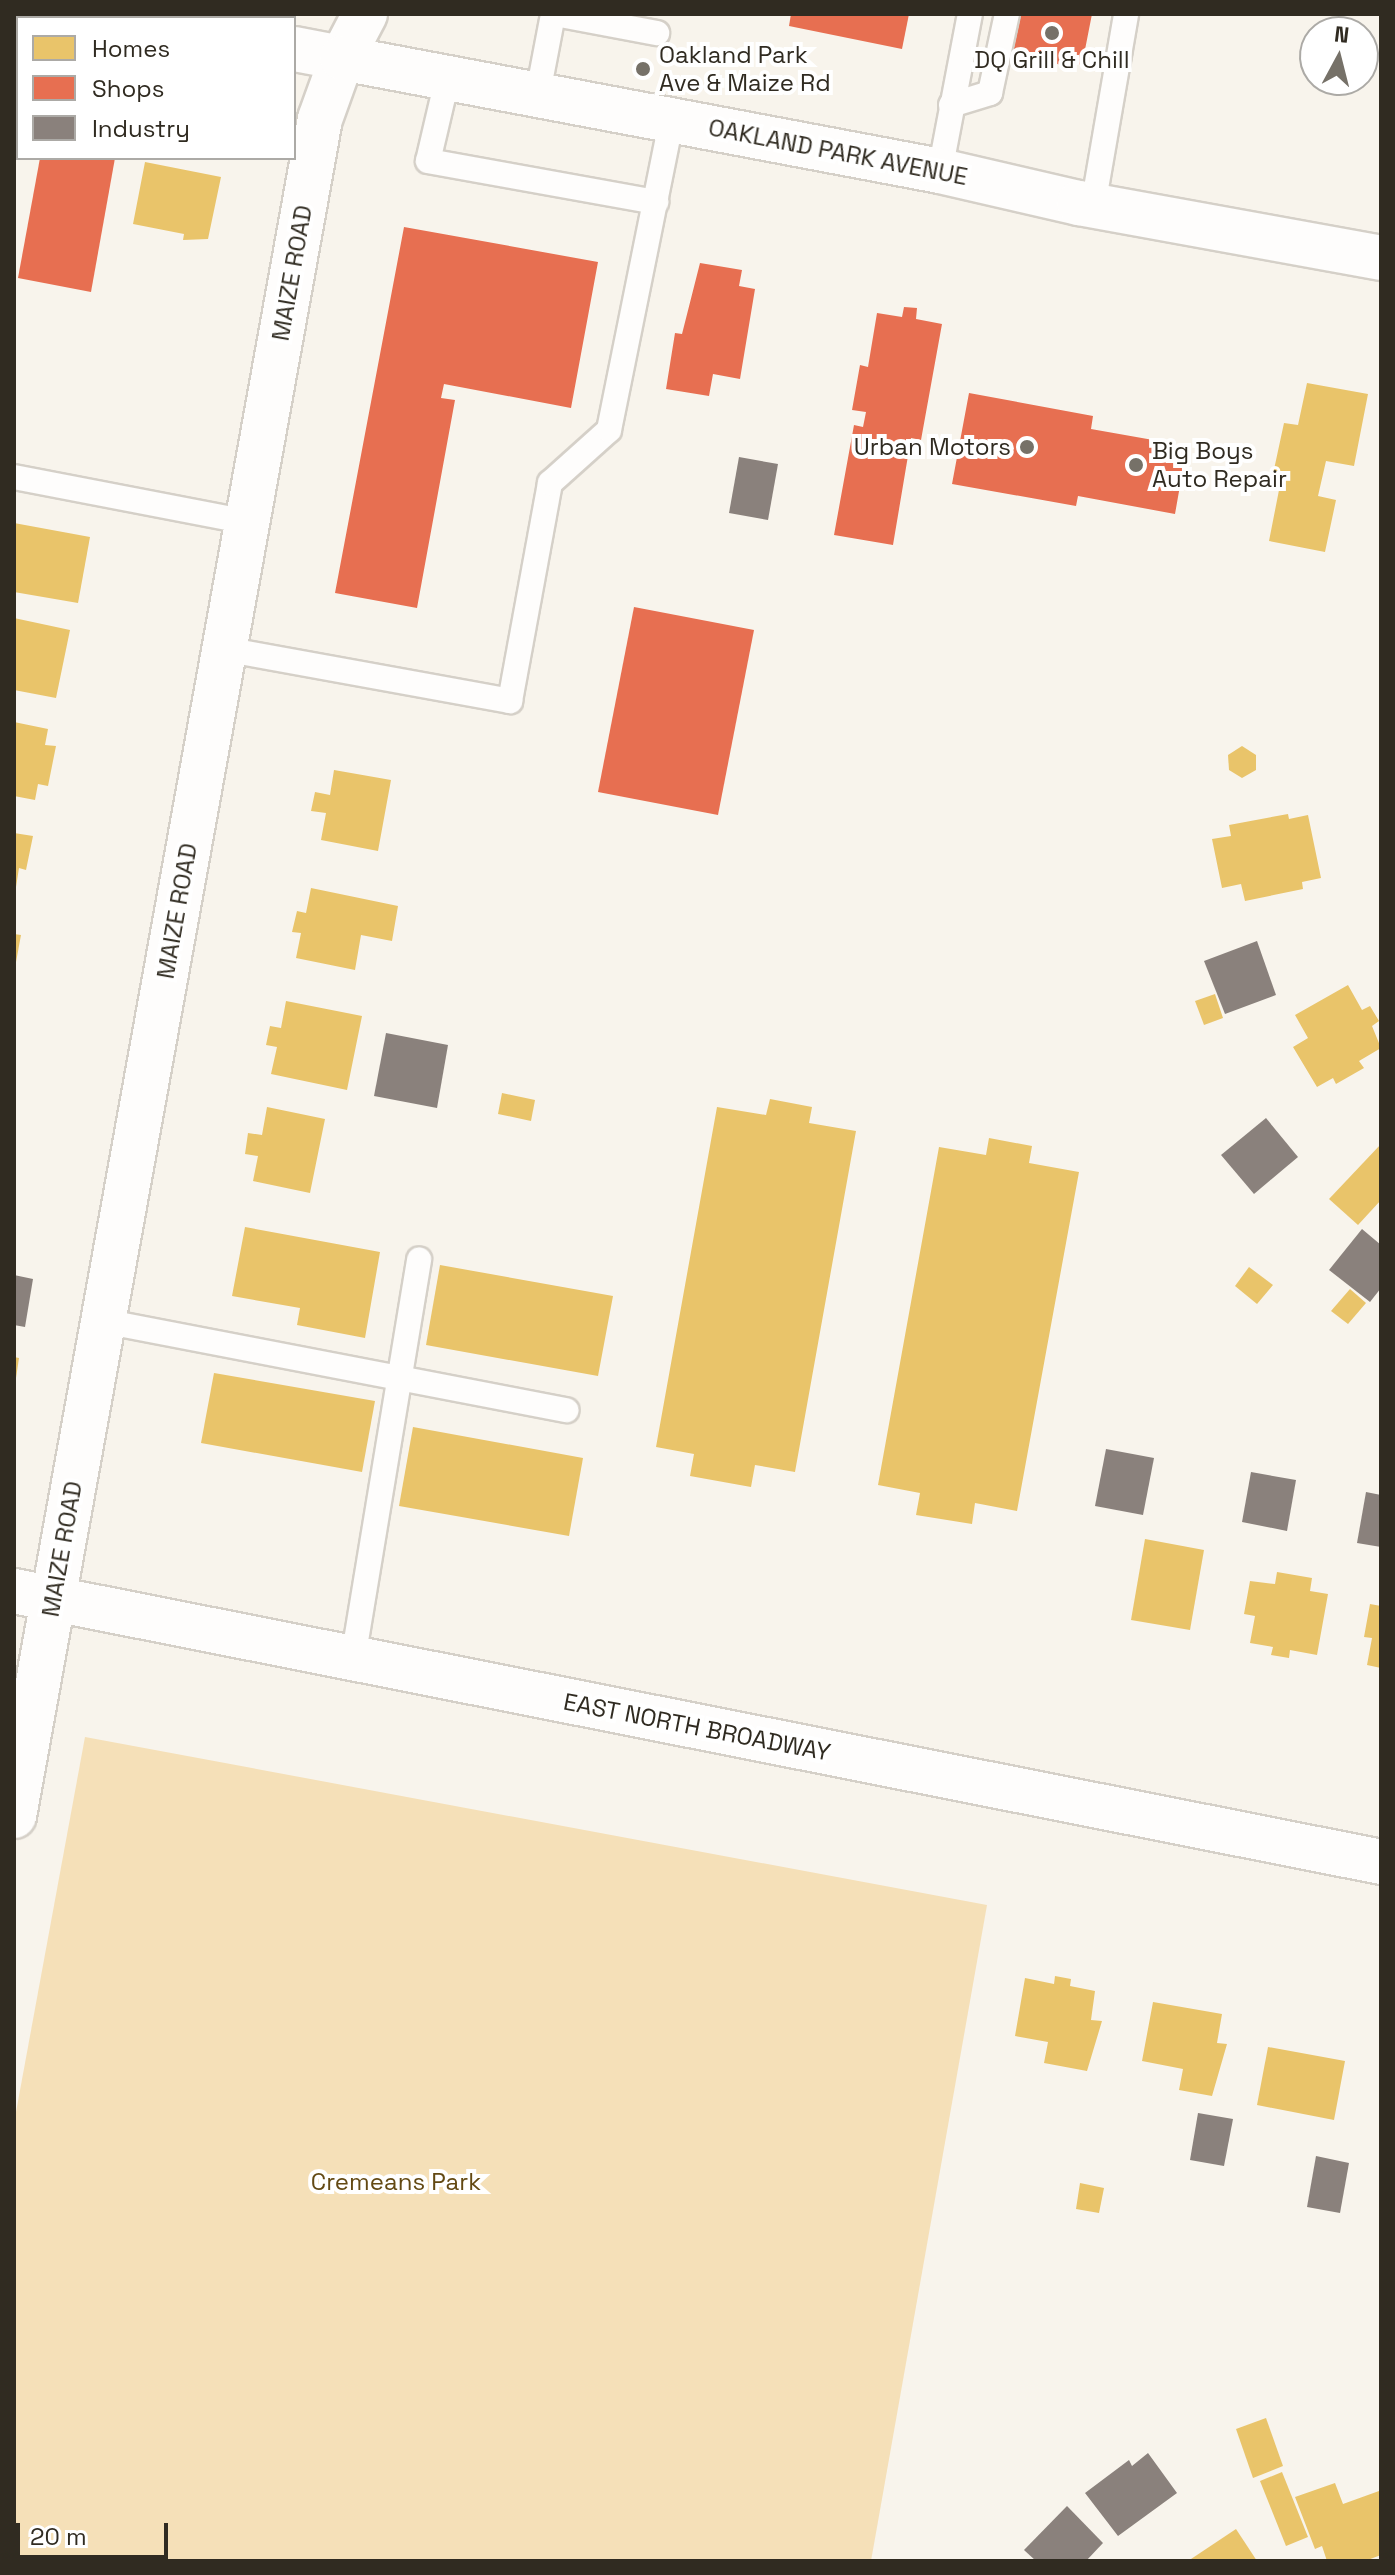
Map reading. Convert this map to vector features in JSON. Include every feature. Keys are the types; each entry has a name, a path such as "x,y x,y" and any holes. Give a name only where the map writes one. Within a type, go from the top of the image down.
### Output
{"street":[{"name":"MAIZE ROAD","path":"14,1816 33,1594 103,1321 320,119 342,58 365,14"},
{"name":"OAKLAND PARK AVENUE","path":"296,49 672,118 940,171 1093,206 1381,258"},
{"name":"EAST NORTH BROADWAY","path":"33,1594 1381,1862"}],"lane":[{"path":"538,93 554,14 657,33"},
{"path":"940,171 970,14"},
{"path":"951,105 990,93 1007,14"},
{"path":"1114,14 1111,45 1119,58"},
{"path":"1093,206 1126,14"},
{"path":"448,76 428,161 656,202"},
{"path":"224,649 510,701 550,483 609,430 672,118"},
{"path":"14,477 248,522"},
{"path":"353,1659 419,1259"},
{"path":"103,1321 567,1410"}],"green space":[{"name":"Cremeans Park","path":"85,1737 987,1905 871,2561 14,2561 14,2123"}],"building: Homes":[{"path":"145,162 221,177 208,239 183,240 184,234 133,224"},
{"path":"1307,383 1368,394 1354,466 1326,461 1318,496 1336,500 1325,552 1269,541 1279,490 1270,488 1284,423 1298,425"},
{"path":"14,523 90,537 78,603 14,592"},
{"path":"14,618 70,630 56,698 14,690"},
{"path":"14,722 48,729 45,745 56,746 48,786 38,784 35,800 14,796"},
{"path":"1242,746 1256,755 1256,770 1242,778 1229,770 1228,755"},
{"path":"334,770 391,780 378,851 321,840 326,813 311,811 315,792 330,795"},
{"path":"1288,814 1289,819 1308,815 1321,878 1302,882 1303,889 1245,901 1241,884 1222,888 1212,839 1231,836 1229,825"},
{"path":"14,833 33,836 26,870 19,868 16,887"},
{"path":"311,888 398,906 392,941 361,935 355,970 296,958 301,933 292,932 297,911 306,913"},
{"path":"14,934 21,935 16,962 14,962"},
{"path":"1348,985 1362,1010 1370,1006 1379,1021 1372,1026 1381,1048 1359,1061 1364,1068 1336,1084 1333,1078 1317,1087 1293,1047 1308,1038 1295,1015"},
{"path":"1215,994 1223,1018 1204,1025 1195,1001"},
{"path":"286,1001 362,1016 347,1090 271,1074 277,1047 266,1045 270,1026 281,1028"},
{"path":"502,1093 535,1100 531,1121 498,1114"},
{"path":"770,1099 812,1107 809,1123 856,1131 795,1472 755,1465 751,1487 690,1476 694,1454 656,1447 717,1107 766,1115"},
{"path":"267,1107 325,1119 310,1193 253,1181 258,1156 245,1154 248,1133 262,1135"},
{"path":"989,1138 1032,1146 1029,1163 1079,1172 1017,1511 975,1503 972,1524 916,1515 920,1493 878,1485 939,1147 986,1155"},
{"path":"1381,1144 1381,1200 1358,1225 1329,1199"},
{"path":"245,1227 380,1252 365,1338 297,1325 300,1308 232,1296"},
{"path":"440,1265 613,1296 598,1376 426,1345"},
{"path":"1249,1267 1273,1285 1257,1304 1235,1286"},
{"path":"1350,1289 1366,1303 1348,1324 1331,1311"},
{"path":"14,1357 19,1358 16,1378 14,1378"},
{"path":"214,1373 375,1401 362,1472 201,1443"},
{"path":"413,1427 583,1458 569,1536 399,1506"},
{"path":"1145,1539 1204,1550 1190,1630 1131,1620"},
{"path":"1277,1572 1312,1578 1310,1591 1328,1594 1317,1655 1290,1650 1289,1658 1271,1655 1273,1647 1250,1643 1255,1616 1244,1614 1250,1581 1275,1584"},
{"path":"1370,1604 1381,1606 1381,1668 1367,1665 1372,1638 1364,1637"},
{"path":"1055,1976 1071,1979 1070,1986 1095,1991 1091,2020 1102,2021 1087,2071 1044,2063 1048,2042 1015,2036 1025,1978 1054,1984"},
{"path":"1153,2002 1222,2014 1217,2043 1227,2044 1212,2096 1179,2090 1183,2069 1142,2061"},
{"path":"1268,2047 1345,2061 1334,2120 1257,2105"},
{"path":"1080,2183 1104,2188 1099,2213 1076,2209"},
{"path":"1266,2418 1283,2466 1253,2478 1236,2429"},
{"path":"1282,2472 1308,2537 1286,2546 1260,2481"},
{"path":"1335,2483 1343,2504 1379,2491 1381,2555 1365,2561 1327,2561 1322,2546 1315,2549 1295,2497"},
{"path":"1236,2529 1257,2561 1188,2561"}],"building: Shops":[{"path":"791,14 909,14 902,49 789,26"},
{"name":"DQ Grill & Chill","path":"1019,14 1092,14 1082,65 1062,60 1061,65 1012,52"},
{"path":"40,160 115,160 91,292 18,278"},
{"path":"404,227 598,262 571,408 444,384 441,398 455,400 417,608 335,593"},
{"path":"700,263 742,270 739,286 755,289 740,379 713,374 709,396 666,389 675,333 682,334"},
{"path":"904,307 917,308 916,319 942,324 921,440 911,438 893,545 834,535 854,425 863,427 866,412 852,410 860,365 868,367 877,313 902,317"},
{"path":"969,393 1093,416 1091,429 1187,446 1175,514 1078,496 1076,506 952,484"},
{"path":"634,607 754,630 718,815 598,792"}],"building: Industry":[{"path":"739,457 778,464 768,520 729,513"},
{"path":"1257,941 1276,995 1225,1014 1204,961"},
{"path":"386,1033 448,1045 437,1108 374,1096"},
{"path":"1266,1118 1298,1157 1254,1194 1221,1155"},
{"path":"1362,1229 1381,1245 1381,1288 1370,1302 1329,1270"},
{"path":"14,1275 33,1279 25,1327 14,1325"},
{"path":"1106,1449 1154,1458 1143,1515 1095,1506"},
{"path":"1251,1472 1296,1480 1287,1531 1242,1522"},
{"path":"1366,1492 1381,1495 1381,1547 1357,1543"},
{"path":"1198,2113 1233,2119 1224,2166 1190,2160"},
{"path":"1316,2156 1349,2163 1340,2213 1307,2207"},
{"path":"1148,2453 1177,2493 1118,2536 1085,2493 1129,2460 1132,2466"},
{"path":"1067,2506 1103,2543 1086,2561 1036,2561 1024,2550"}],"place":[{"name":"DQ Grill & Chill","path":"1052,33"},
{"name":"Oakland Park Ave & Maize Rd","path":"643,69"},
{"name":"Urban Motors","path":"1027,447"},
{"name":"Big Boys Auto Repair","path":"1136,465"}]}
